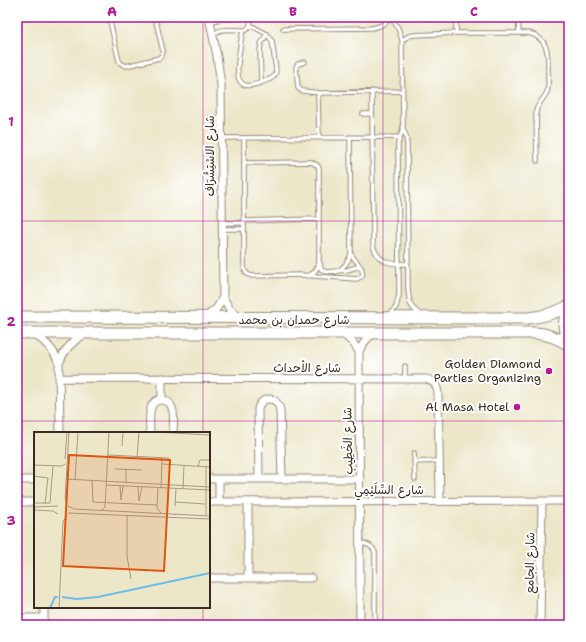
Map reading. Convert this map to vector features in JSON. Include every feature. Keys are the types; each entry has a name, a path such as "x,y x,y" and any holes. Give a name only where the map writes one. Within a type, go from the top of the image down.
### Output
{"main road":[{"name":"شارع حمدان بن محمد","path":"17,317 537,317 558,312 569,306"},
{"path":"569,306 564,322 569,344"},
{"name":"شارع حمدان بن محمد","path":"17,333 536,333 553,336 569,344"}],"street":[{"name":"شارع الاسْتِشْرَاف","path":"210,20 220,75 223,296"},
{"path":"223,296 229,308 238,317"},
{"path":"206,317 217,308 223,296"},
{"path":"31,333 45,342 54,352 59,363"},
{"path":"60,432 59,363 69,345 86,333"},
{"path":"340,333 349,339 359,352 367,339 375,333"},
{"name":"شارع الخَطِيب","path":"359,352 360,625"},
{"name":"شارع الأحداث","path":"59,378 426,379 433,382 438,389 440,501"},
{"path":"162,378 162,400"},
{"path":"259,479 258,409 261,402 268,399 273,400 280,406 282,479"},
{"path":"150,432 150,409 154,402 162,400 168,402 173,409 173,432"},
{"name":"شارع السِّلَيْمِي","path":"210,479 360,479"},
{"path":"219,479 219,502"},
{"path":"17,480 34,480"},
{"name":"شارع الجامع","path":"540,625 542,501"},
{"name":"شارع السِّلَيْمِي","path":"210,502 569,501"},
{"path":"17,502 34,502"},
{"path":"248,502 248,578"},
{"path":"210,578 311,578"},
{"path":"17,618 44,621 44,608"}],"lane":[{"path":"109,17 119,61 126,66 158,58 162,55 155,17"},
{"path":"210,20 238,17"},
{"path":"213,35 218,31 248,29 250,25 249,17"},
{"path":"283,29 372,28 380,26 392,17 398,28 402,40 403,130 406,136 407,144 409,298 413,309 426,318"},
{"path":"456,17 456,33"},
{"path":"518,17 519,33"},
{"path":"227,19 228,30"},
{"path":"243,30 238,62 239,80 241,83 249,86 261,83 271,78 274,76 276,70 274,44 267,34 250,25"},
{"path":"402,40 414,35 456,33 529,33 540,38 547,48 548,54 548,89 538,104 536,111 536,161"},
{"path":"261,83 260,51 261,44 267,34"},
{"path":"305,62 297,65 296,68 298,88 302,91 402,91"},
{"path":"372,91 373,246 378,256 384,260 390,263 408,264"},
{"path":"319,137 318,96 321,92"},
{"path":"363,114 372,114"},
{"path":"388,318 396,306 398,299 398,144 403,130"},
{"path":"221,138 400,136"},
{"path":"336,272 347,263 351,254 350,137"},
{"path":"244,138 244,270 246,273 252,276 308,276 357,279 360,278 363,272 351,254"},
{"path":"244,163 311,162 317,165 320,171 319,262 317,270 308,276"},
{"path":"222,226 244,222 319,219"},
{"path":"222,226 244,229"},
{"path":"319,262 321,269 326,272 353,269 360,266"},
{"path":"398,299 409,298"},
{"path":"405,366 406,379"},
{"path":"414,453 415,479"},
{"path":"414,462 439,461"},
{"path":"360,543 370,545 375,552 375,625"}],"place":[{"name":"Golden Diamond Parties Organizing","path":"549,371"},
{"name":"Al Masa Hotel","path":"517,407"}]}
